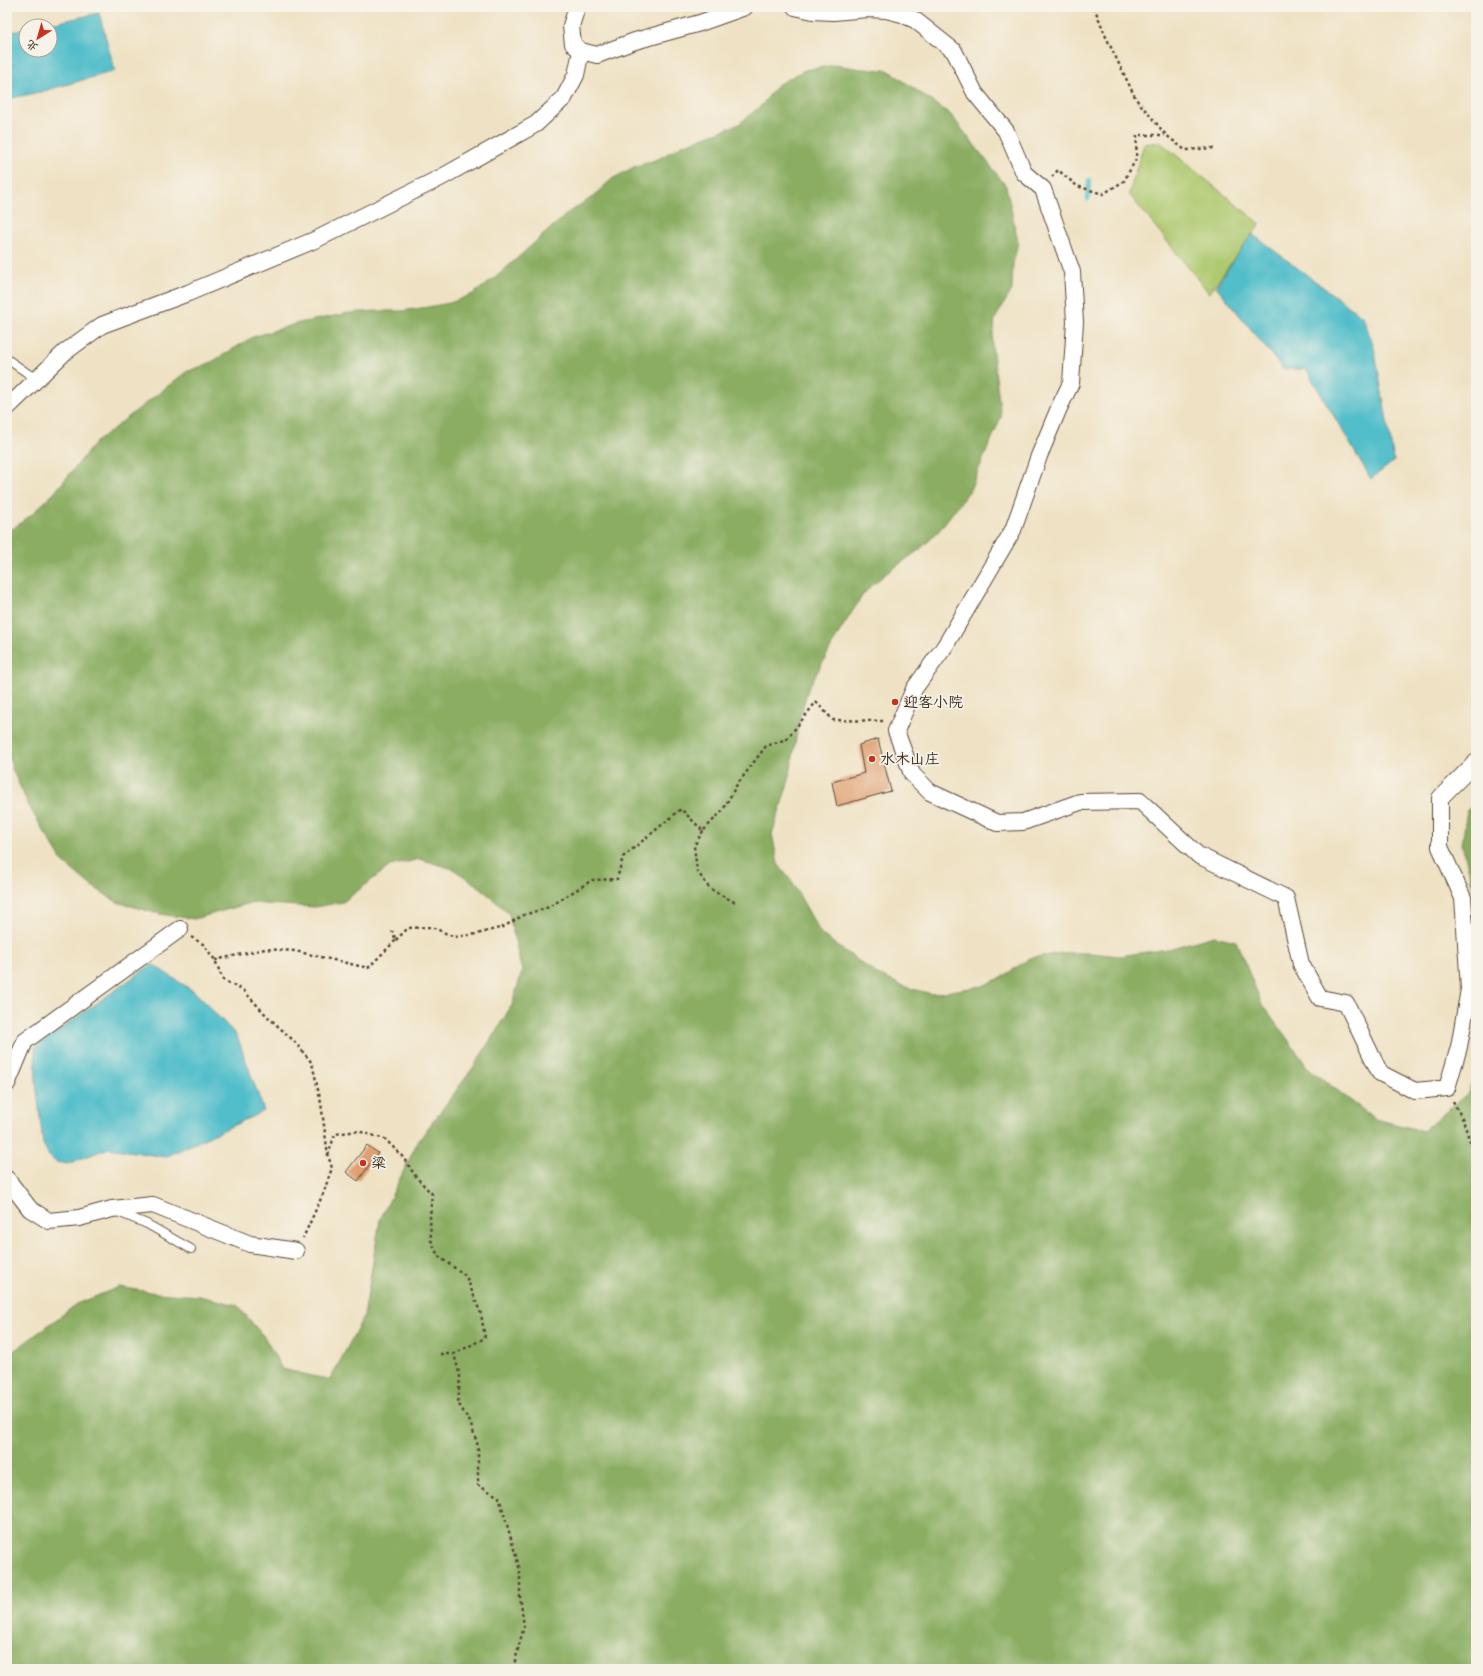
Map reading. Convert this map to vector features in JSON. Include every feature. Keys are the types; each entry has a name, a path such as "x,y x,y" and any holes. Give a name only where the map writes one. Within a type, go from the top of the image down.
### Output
{"street":[{"path":"577,7 571,26 573,44 580,51 597,55 635,41 700,23 746,7"},
{"path":"794,7 803,10 820,11 868,9 886,10 902,14 915,20 954,51 975,93 1006,131 1024,173 1043,188 1072,272 1075,322 1071,383 1058,408 1039,456 1013,530 945,646 914,689 896,731 912,774 930,792 997,823 1023,822 1080,802 1140,801 1198,855 1286,898 1301,964 1320,998 1346,1003 1380,1073 1415,1091 1447,1088 1459,1047 1469,989 1463,898 1440,847 1440,798 1476,762"},
{"path":"7,408 65,352 102,325 188,292 317,239 442,177 536,124 564,98 576,75 580,51"},
{"path":"7,1084 25,1041 180,929"},
{"path":"7,1179 30,1209 49,1221 80,1218 112,1209 153,1205 250,1244 296,1251"}],"lane":[{"path":"7,360 36,379"},
{"path":"112,1209 147,1224 191,1249"}],"path":[{"path":"1094,7 1106,38 1136,99 1166,135 1185,150 1214,148"},
{"path":"1043,188 1058,170 1076,186 1103,194 1124,181 1136,159 1137,135 1166,135"},
{"path":"736,903 710,889 697,870 694,846 703,830 723,810 736,786 766,746 787,739 816,702 832,720 885,721 896,731"},
{"path":"215,960 265,949 295,951 368,968 408,928 432,927 454,937 477,934 503,927 524,915 548,907 592,880 617,879 623,857 681,809 703,830"},
{"path":"180,929 203,944 215,960 223,980 244,991 267,1016 294,1041 312,1063 321,1103 328,1155 332,1168 313,1218 296,1251"},
{"path":"392,932 396,940"},
{"path":"1447,1088 1463,1120 1476,1160"},
{"path":"328,1155 335,1134 358,1131 385,1140 403,1157 416,1177 432,1194 430,1217 431,1240 438,1256 466,1276 481,1314 485,1338 454,1354 440,1354"},
{"path":"454,1354 460,1376 458,1403 470,1422 478,1446 478,1485 499,1497 520,1570 520,1596 524,1626 513,1669"}],"green space":[{"path":"835,65 862,69 888,70 951,115 1006,186 1018,242 1013,264 1012,290 995,319 992,345 1001,417 970,490 937,533 919,550 884,575 864,593 840,631 808,689 799,720 789,780 772,834 778,864 792,882 821,934 878,975 908,988 932,994 983,986 1004,976 1030,958 1062,953 1090,953 1119,956 1168,949 1214,936 1236,941 1261,1002 1309,1069 1375,1119 1423,1131 1467,1094 1476,1073 1476,1669 7,1669 7,1356 77,1304 119,1287 156,1293 199,1296 237,1305 265,1338 282,1369 330,1380 364,1316 380,1220 417,1143 473,1068 512,1005 522,972 509,914 481,888 453,869 420,859 390,866 343,902 315,907 250,903 194,919 159,914 117,902 89,884 62,861 30,808 13,771 7,750 7,533 31,515 55,492 95,443 186,372 210,363 253,337 299,323 349,313 402,311 428,307 450,303 473,294 495,278 569,212 591,198 612,179 636,166 658,159 683,145 739,124 763,104 777,85 805,70"},
{"path":"1160,142 1260,224 1209,293 1129,194 1144,144"},
{"path":"1476,805 1476,899 1462,844 1467,810"}],"water":[{"path":"99,13 115,71 40,92 7,99 7,33 18,31 18,58 58,58 58,22"},
{"path":"1252,234 1363,317 1374,347 1394,461 1371,479 1306,369 1283,369 1216,286"},
{"path":"152,964 196,993 237,1036 264,1111 165,1157 109,1148 67,1164 56,1162 49,1156 43,1144 36,1082 35,1047"}],"building":[{"name":"水木山庄","path":"878,739 891,791 837,806 832,782 864,773 859,745"},
{"name":"梁","path":"367,1145 378,1153 358,1181 346,1172"}],"waterway":[{"path":"1088,199 1089,180"}],"place":[{"name":"迎客小院","path":"895,702"},
{"name":"水木山庄","path":"872,759"},
{"name":"梁","path":"363,1163"}]}
